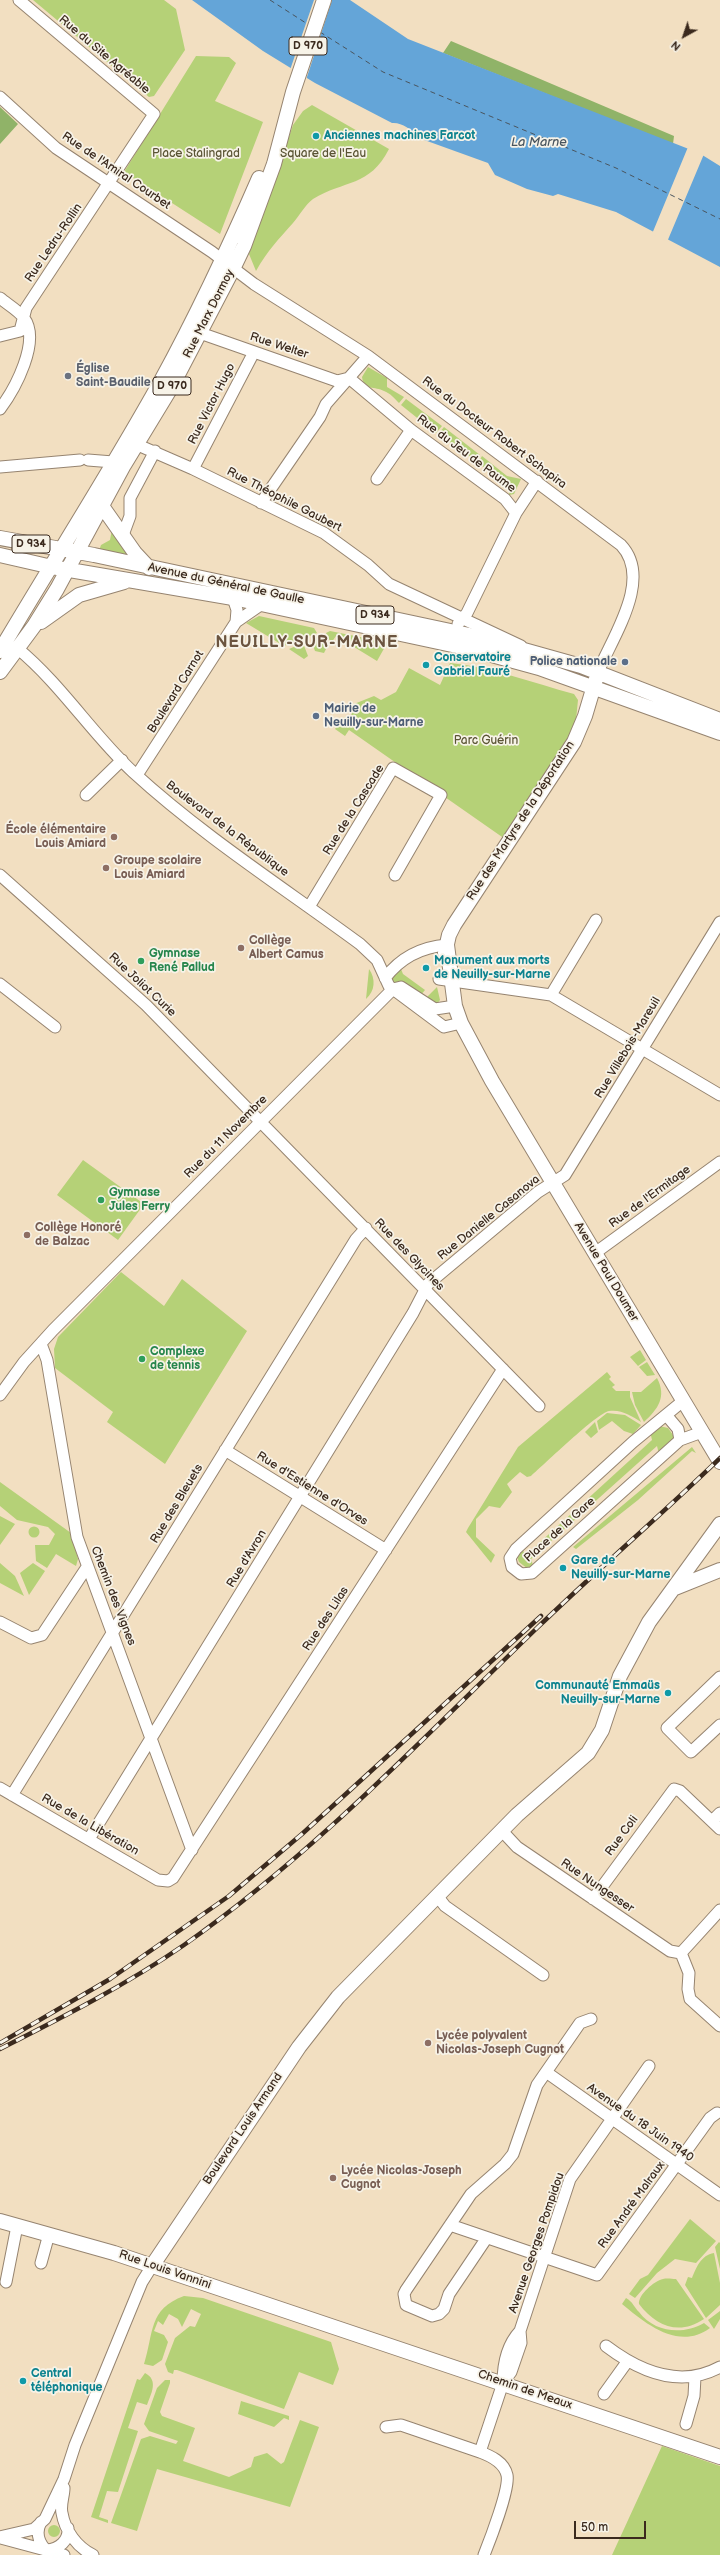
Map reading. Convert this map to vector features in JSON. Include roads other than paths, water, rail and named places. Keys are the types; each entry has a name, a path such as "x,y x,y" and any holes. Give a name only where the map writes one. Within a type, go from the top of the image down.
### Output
{"main road":[{"name":"Rue Marx Dormoy","path":"113,462 131,442 172,386 200,333 286,117 324,0"},
{"name":"Rue Marx Dormoy","path":"104,502 131,442 170,364 227,265"},
{"name":"D 970","path":"0,651 63,549 113,462"},
{"name":"D 970","path":"0,672 34,626 69,569 104,502"},
{"path":"104,502 123,535 149,568"},
{"name":"Avenue du Général de Gaulle","path":"0,538 78,552 451,637 538,668 595,683"},
{"name":"Avenue du Général de Gaulle","path":"0,555 52,567 528,650 595,683"},
{"path":"34,626 79,595 132,581"},
{"name":"D 934","path":"595,683 672,701 720,720"},
{"name":"D 934","path":"595,683 720,733"},
{"name":"Rue des Martyrs de la Déportation","path":"444,980 446,945 454,925 574,742 595,683"},
{"name":"Avenue Paul Doumer","path":"444,980 450,1007 457,1025 720,1462"},
{"name":"Boulevard Louis Armand","path":"152,2266 307,2037 350,1982 503,1832 522,1823 581,1772 598,1755 610,1732 627,1678 630,1660 649,1622 720,1524"},
{"path":"674,1588 720,1570"},
{"name":"Rue Louis Vannini","path":"0,2221 49,2234 152,2266 330,2325"},
{"name":"Chemin de Meaux","path":"330,2325 720,2457"}],"street":[{"name":"Rue du Site Agréable","path":"19,0 154,114"},
{"name":"Rue de l'Amiral Courbet","path":"0,97 56,148 109,182 227,265"},
{"name":"Rue Ledru-Rollin","path":"0,336 20,331 26,308 154,114"},
{"name":"Rue du Docteur Robert Schapira","path":"227,265 368,356 612,538 630,557 634,573 632,592 595,683"},
{"path":"0,298 24,318 30,335 29,350 18,377 0,409"},
{"name":"Rue Welter","path":"200,333 337,381 350,378"},
{"name":"Rue Victor Hugo","path":"193,469 254,352"},
{"path":"261,503 320,417 326,404 368,356"},
{"name":"Rue du Jeu de Paume","path":"350,378 411,430 505,499 516,513 467,613 451,637"},
{"path":"377,479 411,430"},
{"name":"Rue Théophile Gaubert","path":"131,442 155,451 324,533 373,568 390,584 462,619 510,639 528,650"},
{"path":"123,535 130,516 130,498 155,451"},
{"path":"0,467 84,460 113,462"},
{"path":"516,513 537,481"},
{"path":"233,598 238,610 236,622"},
{"name":"Boulevard Carnot","path":"137,775 236,622 262,604"},
{"name":"Boulevard de la République","path":"17,648 36,665 137,775 178,811 373,955 385,978 393,989"},
{"path":"86,795 122,760"},
{"name":"Rue de la Cascade","path":"309,907 393,768 441,795 395,875"},
{"name":"Rue Joliot Curie","path":"0,875 146,1005 261,1121"},
{"path":"551,995 596,920"},
{"name":"Rue Villebois-Mareuil","path":"553,1183 565,1175 720,922"},
{"path":"385,978 400,960 428,946 446,945"},
{"path":"444,980 551,995 720,1096"},
{"path":"0,984 55,1027"},
{"path":"393,989 402,987 430,1007 436,1009 450,1007"},
{"path":"393,989 444,1027 457,1025"},
{"name":"Rue du 11 Novembre","path":"0,1395 41,1344 393,989"},
{"name":"Rue des Glycines","path":"261,1121 366,1228 425,1291 539,1406"},
{"name":"Rue de l'Ermitage","path":"595,1253 720,1162"},
{"name":"Rue Danielle Casanova","path":"425,1291 434,1279 538,1192 553,1183"},
{"name":"Rue des Bleuets","path":"12,1795 356,1239 366,1228"},
{"name":"Rue d'Avron","path":"89,1839 301,1496 425,1291"},
{"name":"Chemin des Vignes","path":"41,1344 47,1360 77,1537 87,1568 113,1632 192,1850"},
{"name":"Rue des Lilas","path":"168,1881 177,1874 503,1369"},
{"name":"Place de la Gare","path":"683,1401 667,1416 633,1442 516,1549 510,1558 512,1567 521,1574 532,1573 680,1440 702,1432"},
{"path":"667,1416 678,1429 680,1440"},
{"name":"Rue d'Estienne d'Orves","path":"225,1450 386,1550"},
{"path":"0,1622 30,1638 42,1635 87,1568"},
{"path":"720,1677 667,1728 691,1752 720,1725"},
{"name":"Rue de la Libération","path":"0,1788 158,1880 168,1881"},
{"name":"Rue Coli","path":"593,1899 674,1789 680,1791 712,1821"},
{"path":"720,1813 712,1821 720,1829"},
{"name":"Rue Nungesser","path":"503,1832 517,1847 670,1952 681,1953"},
{"path":"438,1897 445,1906 543,1975"},
{"path":"720,1910 681,1953 689,1973 688,1988 690,2000 720,2026"},
{"path":"486,2238 449,2294 444,2309 438,2314 432,2316 411,2309 406,2305 404,2300 406,2290 471,2194 500,2170 513,2154 533,2093 546,2072 580,2023 591,2019"},
{"name":"Avenue Georges Pompidou","path":"480,2452 503,2383 503,2369 512,2340 520,2331 570,2179 649,2066"},
{"name":"Avenue du 18 Juin 1940","path":"546,2072 720,2195"},
{"name":"Rue André Malraux","path":"545,2258 597,2276 710,2118 717,2113"},
{"path":"450,2225 545,2258"},
{"path":"6,2282 18,2226"},
{"path":"41,2263 49,2234"},
{"name":"Boulevard Louis Armand","path":"43,2521 64,2479 75,2445 142,2282 152,2266"},
{"path":"606,2346 627,2362 658,2375 695,2377 720,2367"},
{"path":"604,2394 627,2362"},
{"path":"686,2424 694,2396 695,2377"},
{"path":"386,2427 401,2425 491,2456 502,2465 507,2475 506,2488 484,2555"},
{"name":"Boulevard Louis Armand","path":"64,2479 62,2512 67,2526 77,2544 93,2555"},
{"path":"0,2537 34,2529 43,2521 54,2517 67,2526 65,2541 58,2547 46,2549"},
{"path":"43,2521 38,2531 39,2539 46,2549"},
{"path":"0,2537 64,2555"}],"water":[{"name":"La Marne","path":"192,0 350,0 408,39 699,153 720,166 720,267 616,212 558,194 553,196 527,189 495,175 488,163 416,137 412,131 406,127 392,123 315,83 263,51"}],"railway":[{"path":"0,2049 140,1974 184,1945 232,1910 278,1872 367,1793 560,1606 720,1458"},
{"path":"0,2043 110,1979 229,1896 302,1834 541,1616"}],"place":[{"name":"Anciennes machines Farcot","path":"316,136"},
{"name":"Église Saint-Baudile","path":"68,376"},
{"name":"Police nationale","path":"625,662"},
{"name":"Conservatoire Gabriel Fauré","path":"426,665"},
{"name":"Mairie de Neuilly-sur-Marne","path":"316,716"},
{"name":"École élémentaire Louis Amiard","path":"114,837"},
{"name":"Groupe scolaire Louis Amiard","path":"106,868"},
{"name":"Collège Albert Camus","path":"241,948"},
{"name":"Gymnase René Pallud","path":"141,961"},
{"name":"Monument aux morts de Neuilly-sur-Marne","path":"426,968"},
{"name":"Gymnase Jules Ferry","path":"101,1200"},
{"name":"Collège Honoré de Balzac","path":"27,1235"},
{"name":"Complexe de tennis","path":"142,1359"},
{"name":"Gare de Neuilly-sur-Marne","path":"563,1568"},
{"name":"Communauté Emmaüs Neuilly-sur-Marne","path":"668,1693"},
{"name":"Lycée polyvalent Nicolas-Joseph Cugnot","path":"428,2043"},
{"name":"Lycée Nicolas-Joseph Cugnot","path":"333,2178"},
{"name":"Central téléphonique","path":"23,2381"}],"district":[{"name":"NEUILLY-SUR-MARNE","path":"307,643"}],"park label":[{"name":"Place Stalingrad","path":"196,154"},
{"name":"Square de l'Eau","path":"323,154"},
{"name":"Parc Guérin","path":"486,741"}]}
